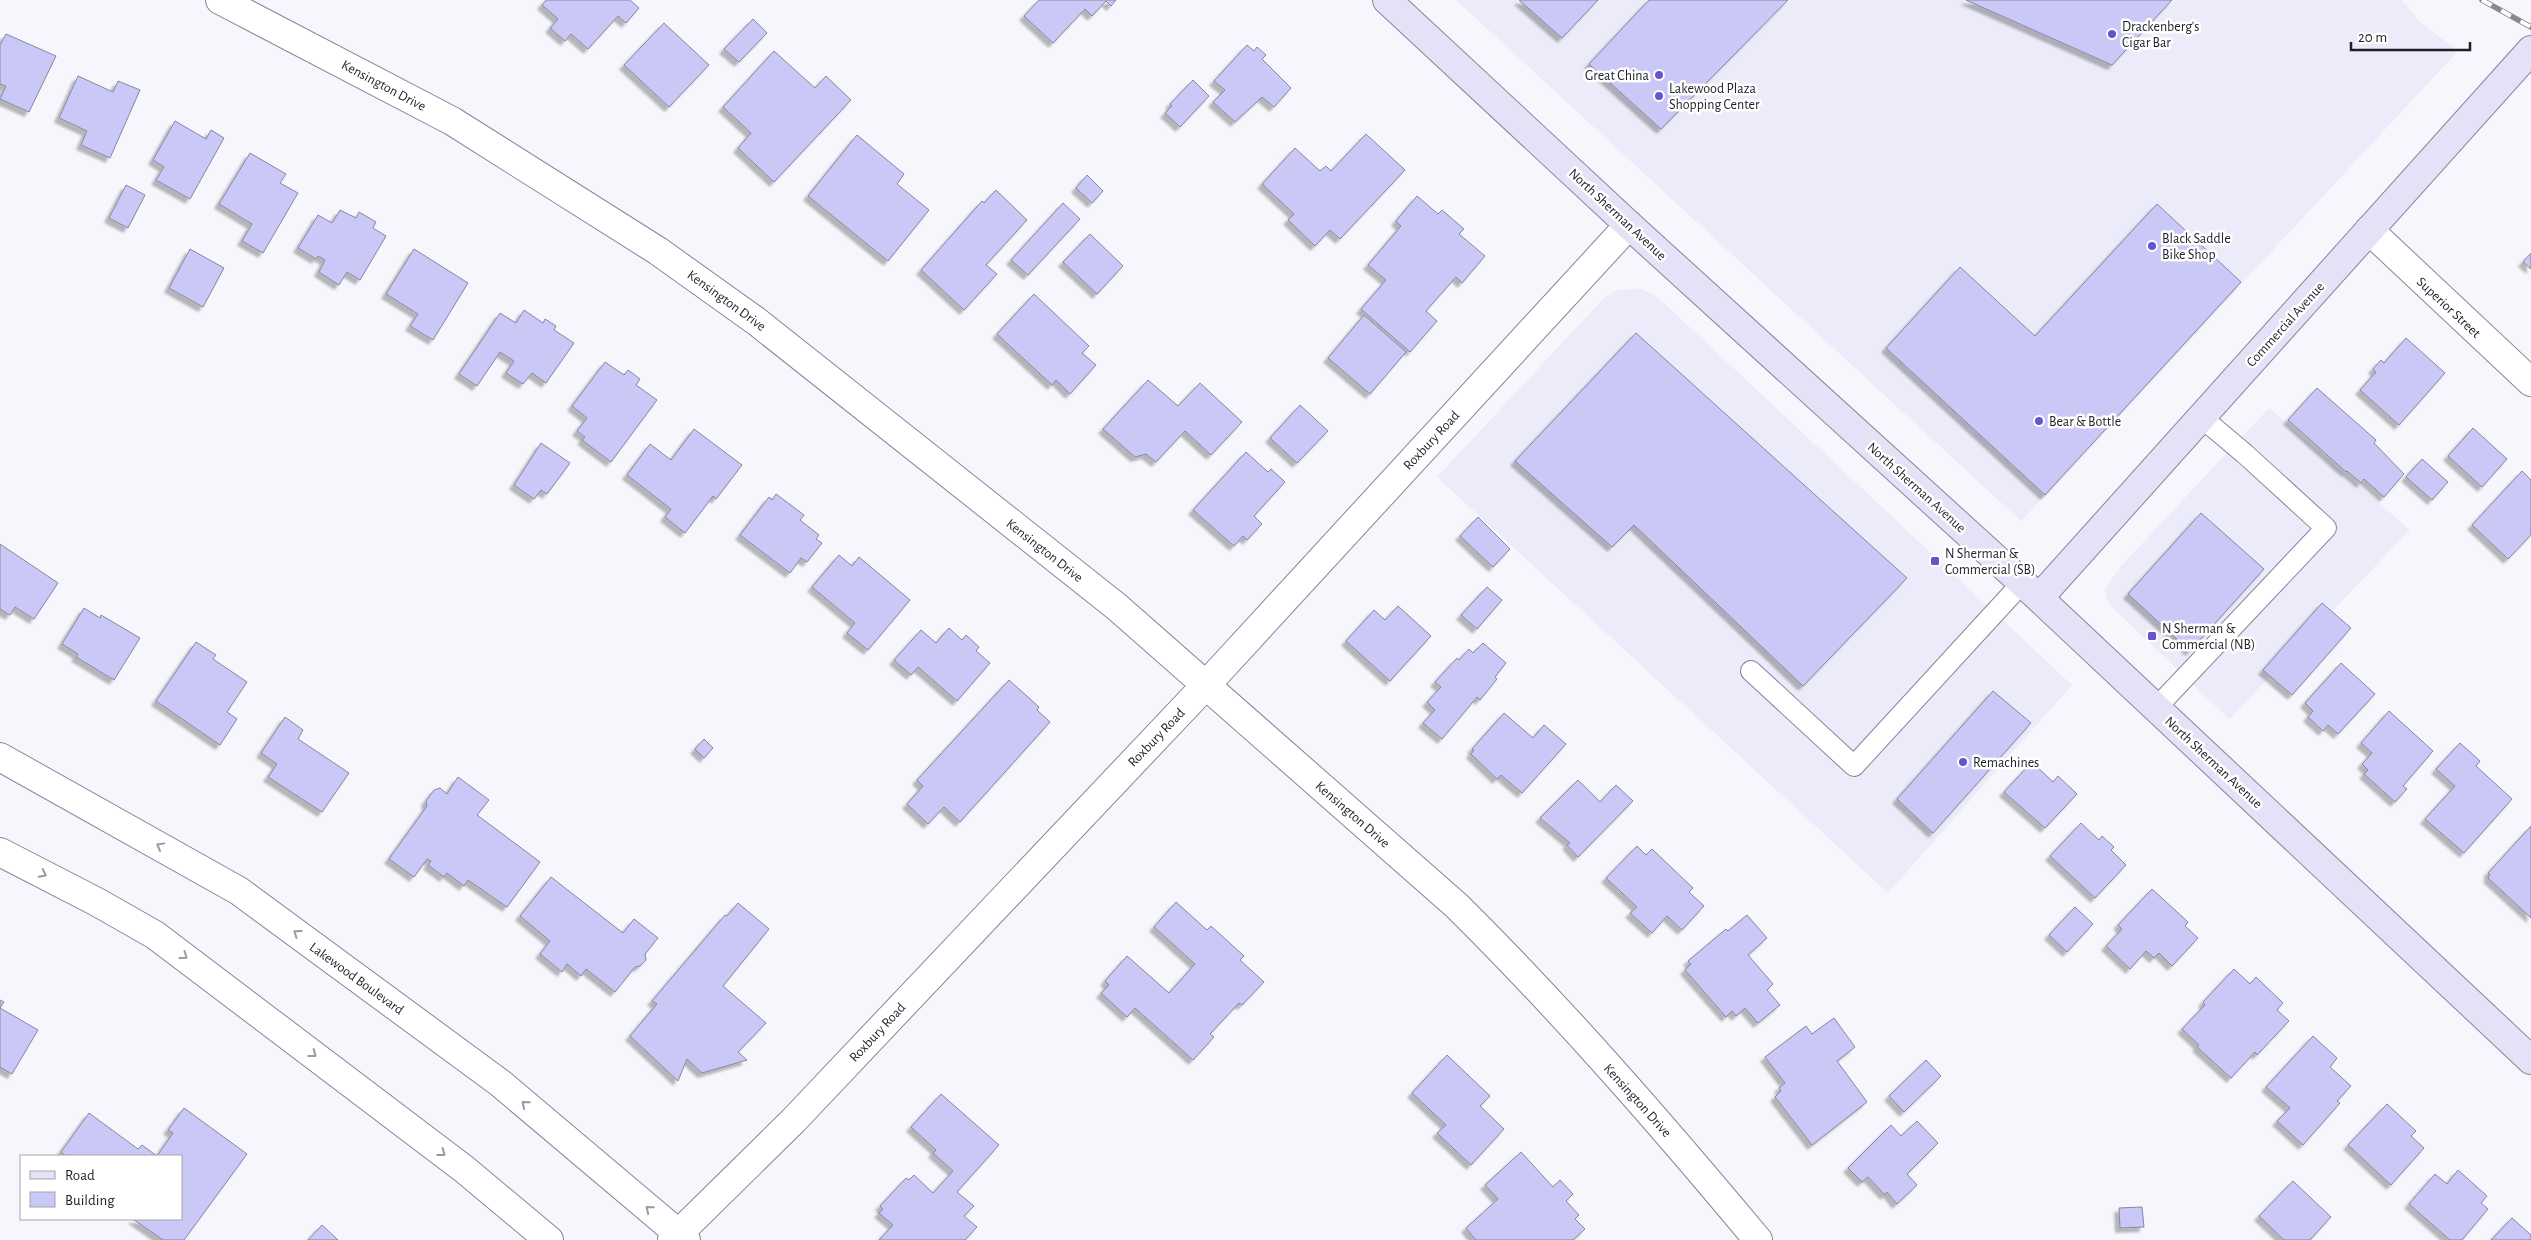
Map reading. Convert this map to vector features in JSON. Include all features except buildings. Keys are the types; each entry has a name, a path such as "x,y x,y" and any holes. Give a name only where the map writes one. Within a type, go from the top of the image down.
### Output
{"street":[{"name":"Kensington Drive","path":"220,0 452,121 658,251 794,351 1117,607 1457,906 1504,953 1675,1140 1758,1240"},
{"name":"North Sherman Avenue","path":"1387,0 1628,225 2030,590 2531,1060"},
{"name":"Commercial Avenue","path":"2030,590 2201,418 2531,50"},
{"name":"Roxbury Road","path":"679,1238 793,1121 1206,685 1628,225"},
{"name":"Superior Street","path":"2369,230 2531,382"},
{"name":"Lakewood Boulevard","path":"0,757 239,891 500,1083 679,1238"},
{"path":"0,852 97,902 155,935 464,1169 548,1240"}],"lane":[{"path":"2156,708 2326,528 2245,454 2201,418"},
{"path":"1751,671 1854,766 2030,590"}],"shaded area":[{"path":"1456,0 2402,0 2418,20 2458,51 2021,521"},
{"path":"1641,289 1652,294 1666,305 2072,685 1888,893 1437,477 1604,298 1617,290"},
{"path":"2269,408 2410,530 2229,719 2114,609 2106,598 2105,588 2122,565"}],"railway":[{"path":"2482,0 2531,27"}],"place":[{"name":"Drackenberg's Cigar Bar","path":"2112,34"},
{"name":"Great China","path":"1659,75"},
{"name":"Lakewood Plaza Shopping Center","path":"1659,96"},
{"name":"Black Saddle Bike Shop","path":"2152,246"},
{"name":"Bear & Bottle","path":"2039,421"},
{"name":"N Sherman & Commercial (SB)","path":"1935,561"},
{"name":"N Sherman & Commercial (NB)","path":"2152,636"},
{"name":"Remachines","path":"1963,762"}]}
